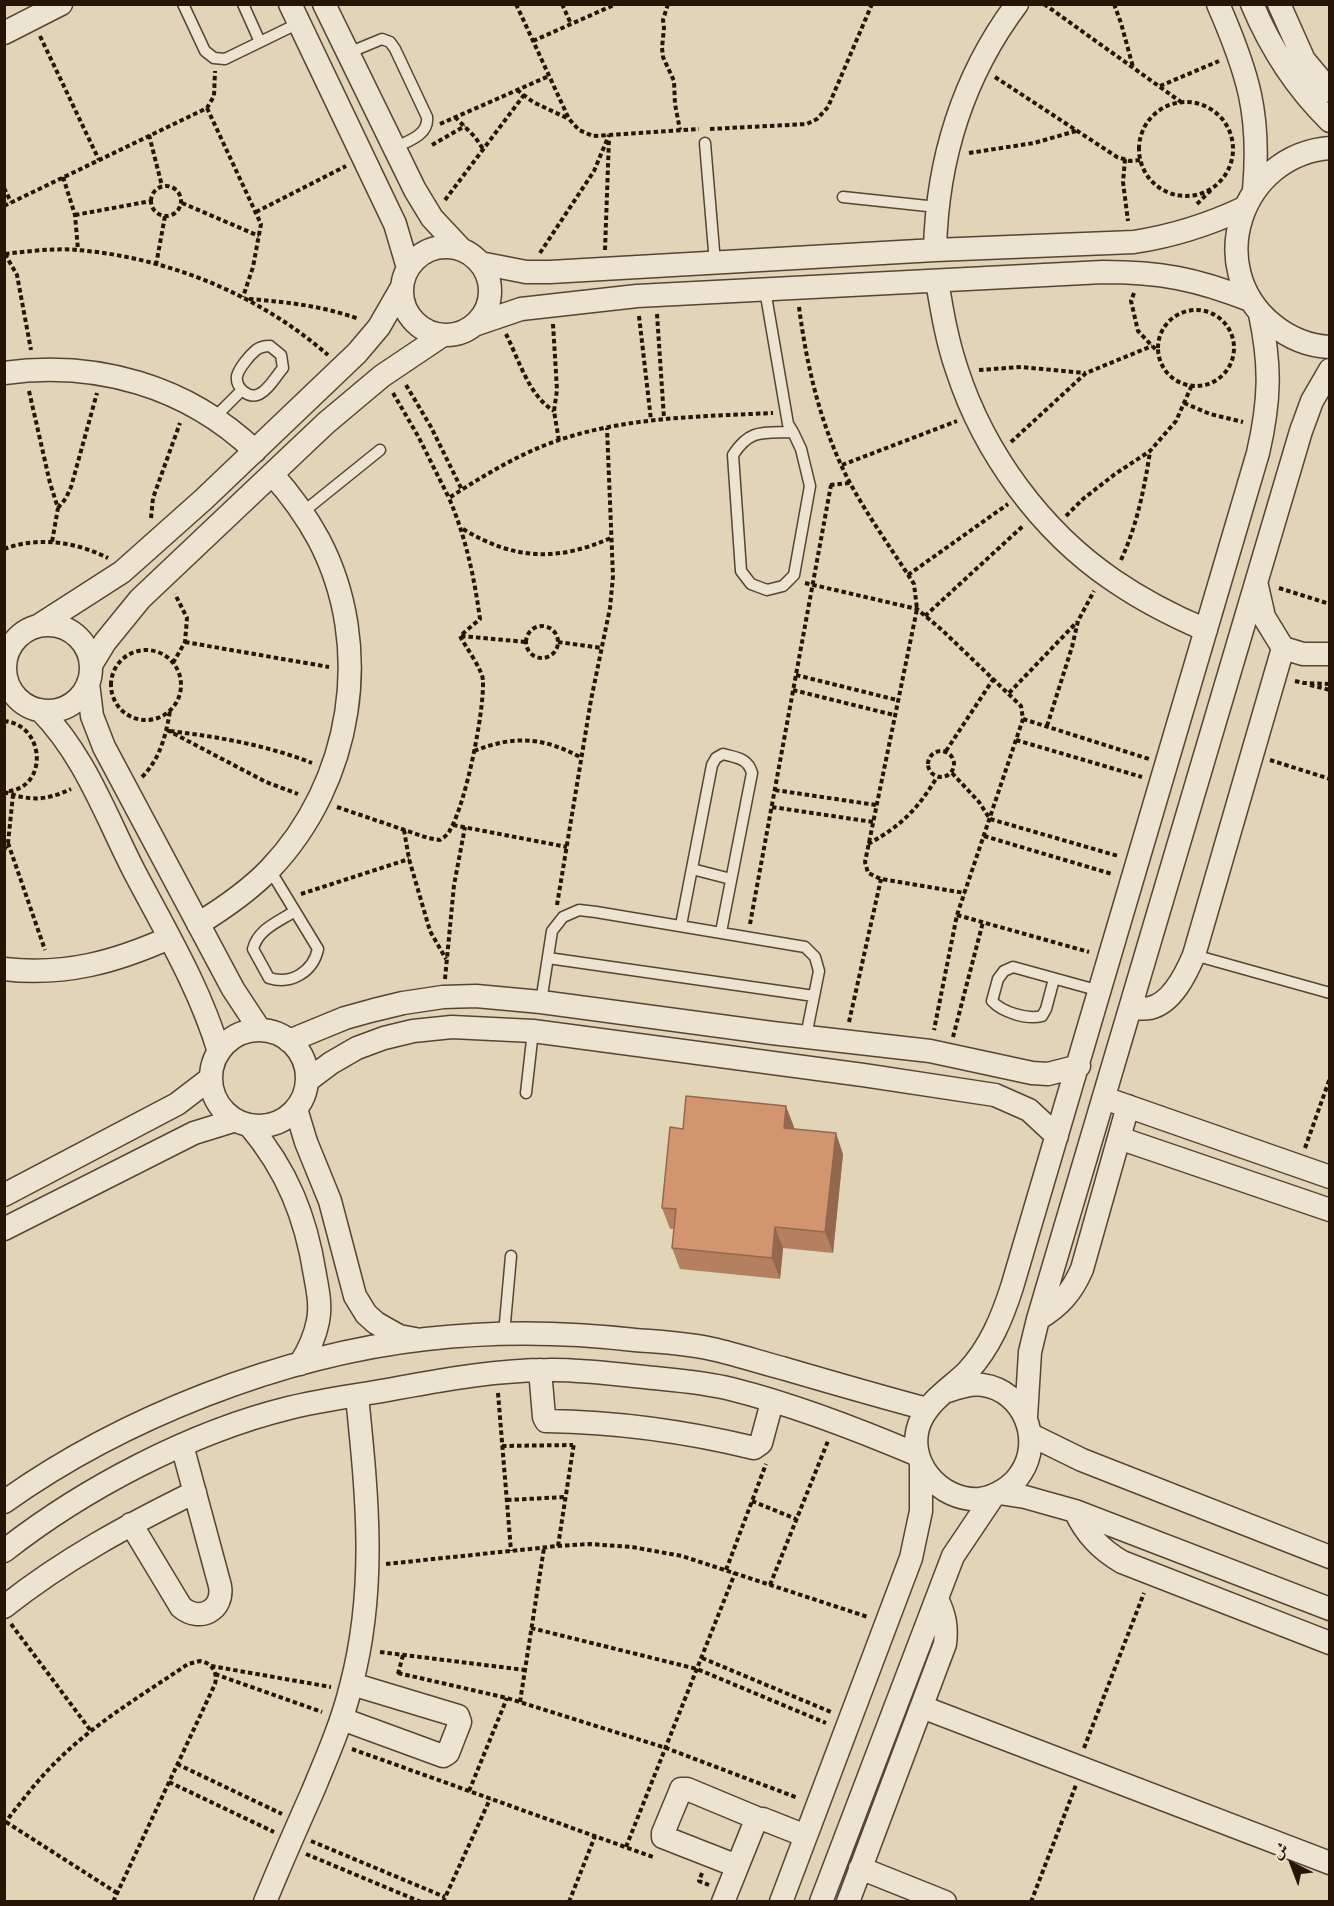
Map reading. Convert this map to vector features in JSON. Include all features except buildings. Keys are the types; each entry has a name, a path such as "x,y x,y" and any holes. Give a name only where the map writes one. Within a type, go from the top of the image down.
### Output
{"street":[{"path":"4,33 61,4"},
{"path":"324,4 415,190 432,218 461,249 480,263 526,272 935,250 1134,242 1191,230 1249,199 1271,171 1292,157 1316,149 1329,148"},
{"path":"935,250 937,207 946,155 965,94 993,39 1017,4"},
{"path":"781,1902 887,1624 918,1534 922,1499 917,1439 920,1423 927,1409 970,1369 986,1348 1002,1317 1079,1066 1258,453 1268,396 1268,369 1255,307 1238,270 1236,239 1249,199 1257,160 1256,129 1252,98 1239,52 1218,4"},
{"path":"1252,4 1266,38 1279,60 1301,90 1329,121"},
{"path":"1280,4 1304,60 1329,92"},
{"path":"294,14 395,224 405,278 405,308 417,325 429,332 443,335 465,331 474,325 521,309 646,296 1140,272 1178,277 1214,286 1255,307 1285,335 1315,346 1329,347"},
{"path":"219,1052 203,1004 89,780 62,734 35,708 14,693 6,675 6,662 11,640 38,626 122,572 255,451 363,347 379,327 416,259 437,248 461,249"},
{"path":"474,325 486,309 490,290 489,280 480,263"},
{"path":"937,281 945,326 957,371 974,414 996,455 1023,493 1053,529 1108,576 1173,616 1206,630"},
{"path":"4,704 35,708 63,708 82,693 105,642 122,620 160,580 346,405 388,371 443,335"},
{"path":"21,371 68,369 103,373 161,390 188,402 214,418 255,451"},
{"path":"4,1551 50,1518 96,1490 182,1445 289,1408 459,1377 540,1370 680,1380 730,1389 836,1421 919,1459 930,1479 945,1491 963,1498 981,1499 997,1494 1011,1485 1021,1475 1028,1462 1031,1449 1028,1426 1030,1352 1038,1319 1301,430 1312,401 1329,370"},
{"path":"198,924 248,890 288,849 318,801 332,770 346,716 350,671 348,638 340,594 320,542 303,512 272,474"},
{"path":"1257,581 1264,617 1283,648 1303,654 1329,654"},
{"path":"38,626 59,626 78,637 85,645 92,716 97,732 233,989 260,1030"},
{"path":"1131,1008 1151,1008 1171,995 1185,977 1194,955 1283,648"},
{"path":"4,969 53,971 93,966 132,955 169,938"},
{"path":"289,1041 345,1018 403,1003 443,997 476,996 541,1002 939,1053 1032,1073 1048,1074 1079,1066"},
{"path":"307,1080 357,1048 413,1030 452,1027 532,1031 995,1095 1029,1110 1057,1136"},
{"path":"4,1229 194,1133 242,1122 270,1125 288,1116 296,1109 305,1091 307,1080 303,1059 289,1041 271,1032 260,1030 237,1036 227,1043 219,1052 212,1071 213,1092 223,1110 242,1122 266,1145 301,1212 313,1262 319,1304 315,1336 300,1364"},
{"path":"4,1196 177,1104 212,1078"},
{"path":"1104,1098 1329,1177"},
{"path":"1038,1319 1066,1299 1082,1269 1128,1106"},
{"path":"296,1109 306,1142 330,1201 355,1296 366,1314 387,1330 412,1338 425,1339"},
{"path":"1119,1138 1329,1210"},
{"path":"4,1502 61,1465 148,1419 191,1401 300,1364 368,1348 425,1339 504,1334 593,1335 710,1348 927,1409"},
{"path":"540,1370 546,1421 651,1427 754,1448 761,1443 772,1402"},
{"path":"948,1391 965,1385 983,1385 1001,1391 1015,1402 1028,1426 1082,1460 1329,1557"},
{"path":"265,1902 342,1719 364,1622 368,1566 367,1498 357,1396"},
{"path":"131,1524 181,1607 193,1614 207,1613 217,1605 221,1592 182,1445"},
{"path":"4,1607 49,1574 131,1524 195,1492"},
{"path":"997,1494 1025,1497 1075,1511 1329,1609"},
{"path":"821,1902 954,1556 997,1494"},
{"path":"1075,1511 1085,1530 1099,1546 1122,1562 1329,1643"},
{"path":"848,1902 945,1644 947,1629 944,1613 937,1599"},
{"path":"342,1719 443,1756 448,1753 460,1722 458,1716 351,1687"},
{"path":"922,1707 1329,1863"},
{"path":"737,1866 663,1837 681,1789 806,1836"},
{"path":"723,1902 754,1823 759,1819"},
{"path":"860,1868 945,1902"}],"lane":[{"path":"183,4 206,51 214,58 225,59 260,42 294,14"},
{"path":"243,4 260,42"},
{"path":"348,53 382,39 390,42 427,117 428,124 425,130 394,148"},
{"path":"705,143 715,263"},
{"path":"843,197 937,207"},
{"path":"765,290 788,424 793,432 804,458 810,486 794,574 783,586 767,590 751,584 741,571 733,455 742,441 755,434 793,432"},
{"path":"270,346 280,355 283,368 263,393 252,396 242,390 236,378 239,371 257,349 270,346"},
{"path":"214,418 242,390"},
{"path":"303,512 380,450"},
{"path":"681,926 712,765 716,758 723,754 745,760 752,773 721,932"},
{"path":"692,869 731,879"},
{"path":"270,870 287,899 295,911 318,949 316,959 310,968 289,981 268,978 253,950 256,938 264,930 295,911"},
{"path":"541,1002 552,931 563,917 579,910 805,947 815,957 819,971 806,1036"},
{"path":"1194,955 1329,993"},
{"path":"548,958 814,996"},
{"path":"1054,979 1042,1016 1034,1018 1007,1011 998,1007 992,1000 998,979 1004,971 1013,967 1100,991"},
{"path":"526,1093 532,1031"},
{"path":"504,1334 511,1256"}],"path":[{"path":"516,4 569,119 579,130 593,136 807,124 817,119 828,107 872,4"},
{"path":"562,4 571,24"},
{"path":"533,41 616,4"},
{"path":"668,4 663,20 662,48 663,57 674,81 675,104 680,130"},
{"path":"1044,4 1181,102"},
{"path":"1114,4 1122,22 1133,68"},
{"path":"32,19 99,160"},
{"path":"1159,86 1239,52"},
{"path":"4,206 207,108 214,96 216,78 214,58"},
{"path":"979,66 1117,157 1141,160"},
{"path":"425,130 549,76"},
{"path":"518,90 551,112 569,119"},
{"path":"432,218 524,95"},
{"path":"1181,102 1204,105 1222,119 1229,129 1233,152 1226,174 1218,182 1208,190 1185,195 1162,188 1152,181 1141,160 1139,148 1145,127 1160,110 1181,102"},
{"path":"207,108 261,224 245,298"},
{"path":"455,117 475,137 483,149"},
{"path":"946,155 1034,143 1077,131"},
{"path":"149,135 162,186"},
{"path":"605,269 609,135"},
{"path":"526,272 594,171 609,135"},
{"path":"256,212 363,157"},
{"path":"1125,159 1125,205 1134,242"},
{"path":"63,177 75,215 78,250"},
{"path":"182,202 176,213 165,216 155,211 151,201 153,194 162,186 168,186 178,192 182,202 259,236"},
{"path":"4,189 11,202"},
{"path":"75,215 151,201"},
{"path":"156,265 165,216"},
{"path":"52,542 58,508 21,371 17,275 5,253 78,250 156,265 195,277 266,309 306,335 343,367"},
{"path":"1140,272 1131,301 1138,331 1159,353"},
{"path":"797,288 805,356 823,421 850,483 914,584 916,609 868,844 865,862 868,873 881,879 965,893"},
{"path":"646,296 664,418"},
{"path":"646,296 651,420"},
{"path":"245,298 293,302 337,311 379,327"},
{"path":"552,305 557,390 554,411 559,441"},
{"path":"1190,310 1209,312 1225,324 1233,342 1234,352 1226,370 1211,382 1192,385 1182,383 1166,372 1158,344 1165,326 1181,313 1190,310"},
{"path":"497,316 537,396 554,411"},
{"path":"996,455 1086,373 1152,346"},
{"path":"957,371 1021,367 1086,373"},
{"path":"388,371 431,427 462,490"},
{"path":"388,371 449,498 462,528 470,556 480,619 460,636"},
{"path":"58,508 71,487 103,373"},
{"path":"1053,529 1099,486 1150,452 1176,421 1192,385"},
{"path":"151,522 153,498 188,402"},
{"path":"1184,403 1209,414 1237,422 1264,423"},
{"path":"449,498 489,472 531,451 607,428 664,418 786,413"},
{"path":"842,465 974,414"},
{"path":"552,931 612,586 613,537 607,428"},
{"path":"1009,693 1078,621 1131,538 1143,495 1150,452"},
{"path":"810,486 850,483"},
{"path":"748,936 831,484"},
{"path":"908,575 1023,493"},
{"path":"925,616 1038,512"},
{"path":"462,528 502,549 524,554 547,555 570,552 592,547 613,537"},
{"path":"4,549 30,543 72,544 110,559 122,572"},
{"path":"789,579 916,609 994,678 1021,706 1023,719 957,915 939,1053"},
{"path":"160,580 178,596 187,618 185,642 173,663"},
{"path":"1257,581 1329,604"},
{"path":"1047,726 1078,621"},
{"path":"539,626 546,626 557,635 558,642 557,649 546,658 532,654 526,642 528,635 539,626"},
{"path":"460,636 526,642"},
{"path":"167,730 266,782 404,830 440,840 448,834 453,825 462,799 474,751 484,678 460,636"},
{"path":"185,642 350,671"},
{"path":"558,642 602,648"},
{"path":"127,792 145,775 159,754 171,710 180,692 181,682 173,663 157,651 138,651 121,660 111,678 113,698 124,713 143,720 162,716 171,710"},
{"path":"796,675 897,700"},
{"path":"1275,675 1329,690"},
{"path":"946,751 994,678"},
{"path":"1304,683 1329,684"},
{"path":"794,690 894,715"},
{"path":"1023,719 1047,726 1164,773"},
{"path":"4,721 20,725 28,732 34,741 38,761 29,780 12,791 4,792"},
{"path":"167,730 220,737 286,753 332,770"},
{"path":"474,751 495,743 518,740 540,741 562,747 582,758"},
{"path":"1016,740 1164,773"},
{"path":"940,750 951,755 955,760 952,773 942,778 937,777 928,769 928,762 934,753 940,750"},
{"path":"1252,755 1329,779"},
{"path":"952,773 973,794 990,819 1136,871"},
{"path":"868,844 889,833 909,817 937,777"},
{"path":"4,792 24,799 47,799 89,780"},
{"path":"775,790 876,805"},
{"path":"4,850 8,843 13,795"},
{"path":"772,807 873,822"},
{"path":"453,825 567,847"},
{"path":"443,997 454,885 465,827"},
{"path":"404,830 409,859 430,931 446,960"},
{"path":"984,836 1136,871"},
{"path":"8,843 53,971"},
{"path":"287,899 409,859"},
{"path":"844,1040 881,879"},
{"path":"957,915 1110,958"},
{"path":"939,1053 983,922"},
{"path":"1299,1166 1329,1078"},
{"path":"496,1374 511,1551"},
{"path":"558,1546 577,1421"},
{"path":"770,1585 836,1421"},
{"path":"502,1446 574,1445"},
{"path":"726,1570 768,1459"},
{"path":"507,1500 566,1497"},
{"path":"752,1501 796,1519"},
{"path":"368,1566 558,1546 590,1544 632,1547 682,1556 887,1624"},
{"path":"520,1702 544,1548"},
{"path":"626,1847 735,1573"},
{"path":"1031,1902 1152,1574"},
{"path":"4,1615 91,1731"},
{"path":"531,1628 698,1669 848,1726"},
{"path":"358,1650 525,1670"},
{"path":"702,1658 848,1726"},
{"path":"117,1893 6,1820 58,1759 91,1731 188,1664 200,1661 211,1665 351,1687"},
{"path":"113,1902 214,1684 215,1674 211,1665"},
{"path":"398,1673 520,1702 666,1748 818,1805"},
{"path":"215,1674 342,1719"},
{"path":"469,1791 507,1698"},
{"path":"333,1743 658,1859"},
{"path":"177,1764 293,1835 421,1902"},
{"path":"169,1782 444,1899 490,1799"},
{"path":"569,1902 595,1836"},
{"path":"691,1870 701,1874"}]}
